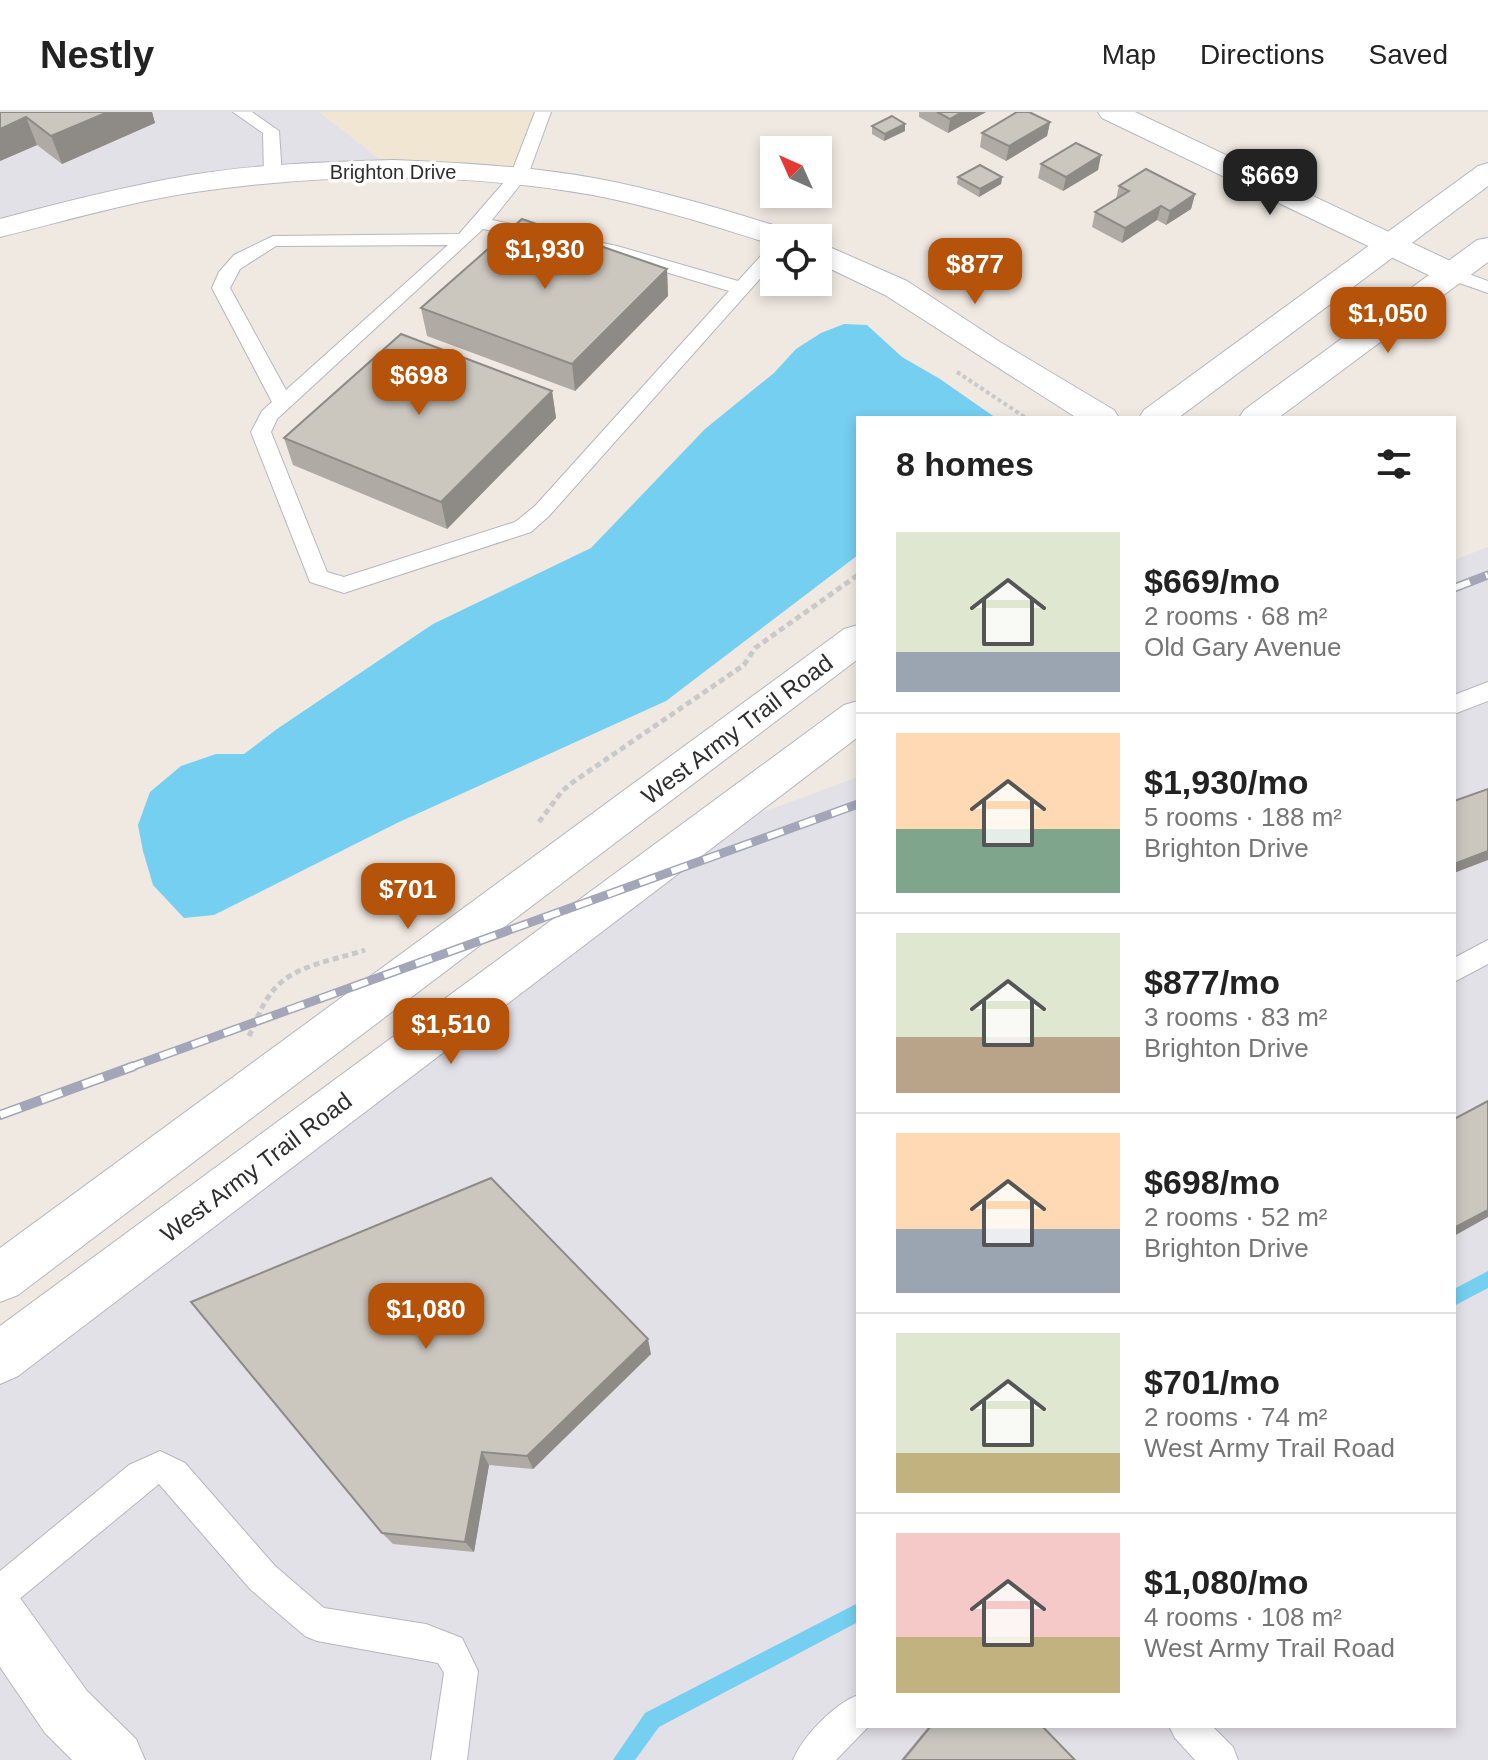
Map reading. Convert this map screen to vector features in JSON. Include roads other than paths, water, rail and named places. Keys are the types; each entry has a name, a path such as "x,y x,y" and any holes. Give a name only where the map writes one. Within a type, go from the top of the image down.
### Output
{"main road":[{"path":"1112,112 1452,274"},
{"name":"Brighton Drive","path":"0,228 128,196 273,176 374,169 519,175 648,197 760,229"},
{"path":"1159,416 1488,172"},
{"path":"1259,416 1488,247"},
{"path":"832,258 896,288 988,349 1099,416"},
{"name":"West Army Trail Road","path":"0,1278 856,640"},
{"name":"West Army Trail Road","path":"0,1358 856,717"},
{"path":"0,1618 66,1712 115,1760"}],"lane":[{"path":"241,112 271,131 273,176"},
{"path":"543,112 519,175 479,223 269,416 261,432 318,577 344,585 523,527 542,511 760,267"},
{"path":"479,223 592,244 663,262 740,288"},
{"path":"283,403 221,288 224,274 254,249 273,241 464,239"},
{"path":"1452,274 1488,287"},
{"path":"1456,704 1488,691"},
{"path":"1456,970 1488,951"},
{"path":"0,1593 140,1476 160,1467 174,1474 263,1578 317,1624 426,1641 450,1650 461,1671 449,1760"},
{"path":"811,1760 856,1714"},
{"path":"1189,1728 1220,1760"}],"water":[{"path":"844,324 867,325 902,357 993,416 856,416 856,557 666,701 397,823 214,915 184,918 153,885 138,825 150,792 181,766 216,754 244,754 433,624 591,548 705,429 774,373 796,349 821,333"}],"waterway":[{"path":"1456,1297 1488,1279"},
{"path":"623,1760 652,1720 856,1613"}],"railway":[{"path":"1456,587 1488,575"},
{"path":"128,1068 856,805"},
{"path":"0,1115 134,1066"}]}
